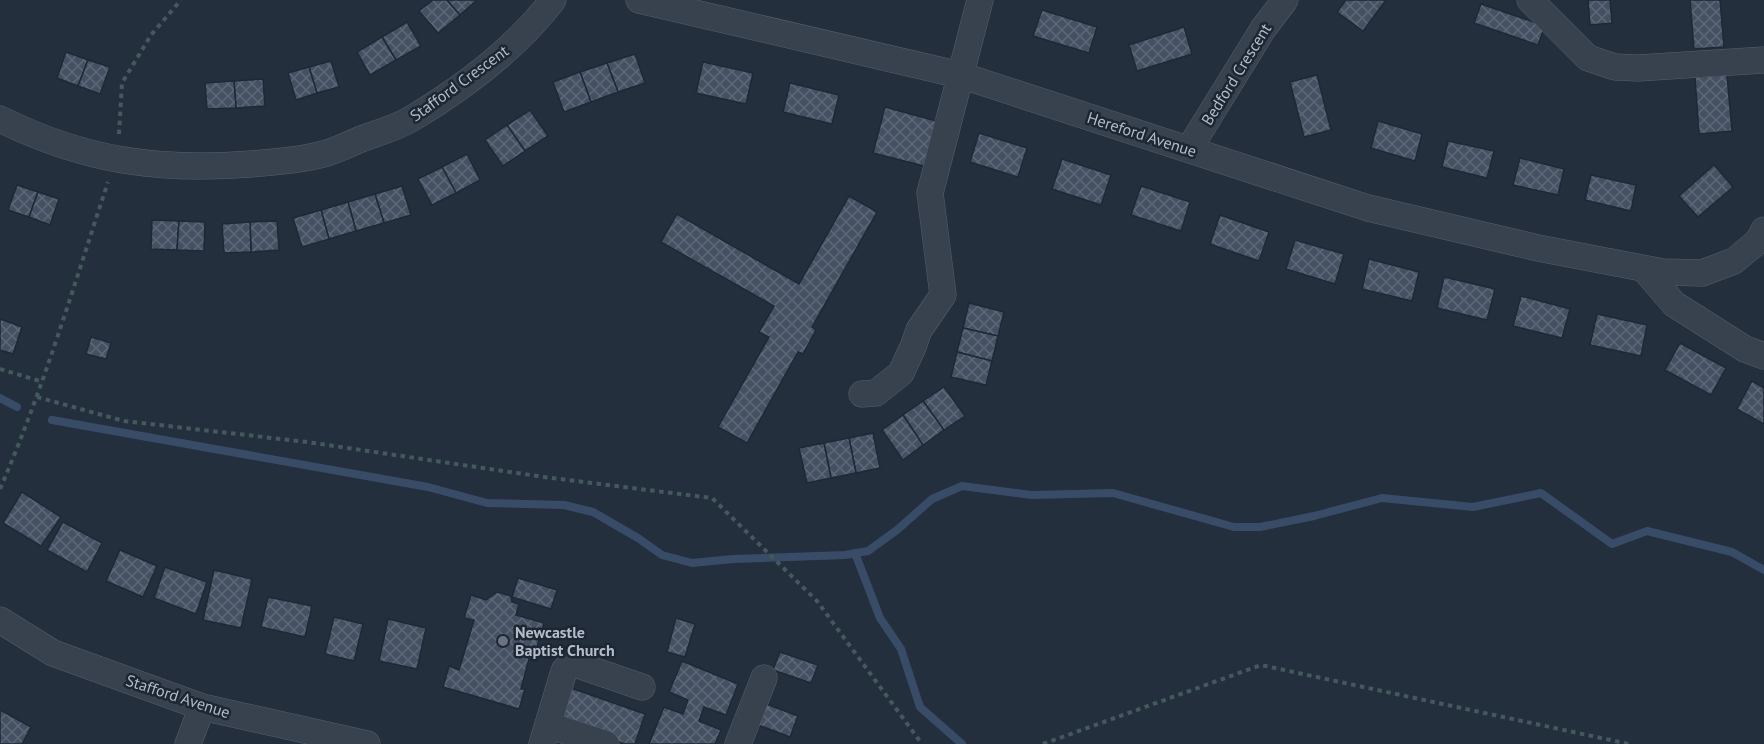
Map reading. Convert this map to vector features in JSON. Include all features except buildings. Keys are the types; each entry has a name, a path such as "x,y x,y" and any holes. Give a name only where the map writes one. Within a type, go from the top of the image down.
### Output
{"street":[{"name":"Stafford Crescent","path":"0,119 65,147 116,159 160,165 212,166 278,162 327,153 410,120 490,64 535,24 553,0"},
{"name":"Hereford Avenue","path":"639,0 960,75 1368,208 1538,248 1663,272 1702,273 1734,261 1758,241 1764,230"},
{"path":"862,394 876,393 901,373 918,330 943,295 930,193 980,0"},
{"name":"Bedford Crescent","path":"1189,149 1263,29 1285,0"},
{"path":"1530,0 1588,58 1615,67 1638,68 1764,60"},
{"path":"1644,269 1674,304 1745,349 1764,356"},
{"name":"Stafford Avenue","path":"0,620 53,654 202,707 367,744"},
{"path":"606,744 545,735 564,671 569,665 575,664 642,687"},
{"path":"738,744 764,678"},
{"path":"188,744 202,707"}],"path":[{"path":"0,489 37,397 116,159 122,83 151,35 181,0"},
{"path":"0,369 42,382"},
{"path":"37,397 124,421 307,442 544,477 712,498 817,601 922,744"},
{"path":"1043,744 1261,665 1629,744"}],"waterway":[{"path":"0,398 17,407"},
{"path":"52,420 428,487 487,503 564,505 593,512 662,555 692,563 733,559 845,555 868,551 897,530 932,499 962,486 1032,495 1113,493 1234,527 1260,527 1382,498 1473,507 1541,493 1612,544 1647,531 1732,552 1764,570"},
{"path":"855,553 880,618 901,649 920,707 962,744"}],"place":[{"name":"Newcastle Baptist Church","path":"503,641"}]}
